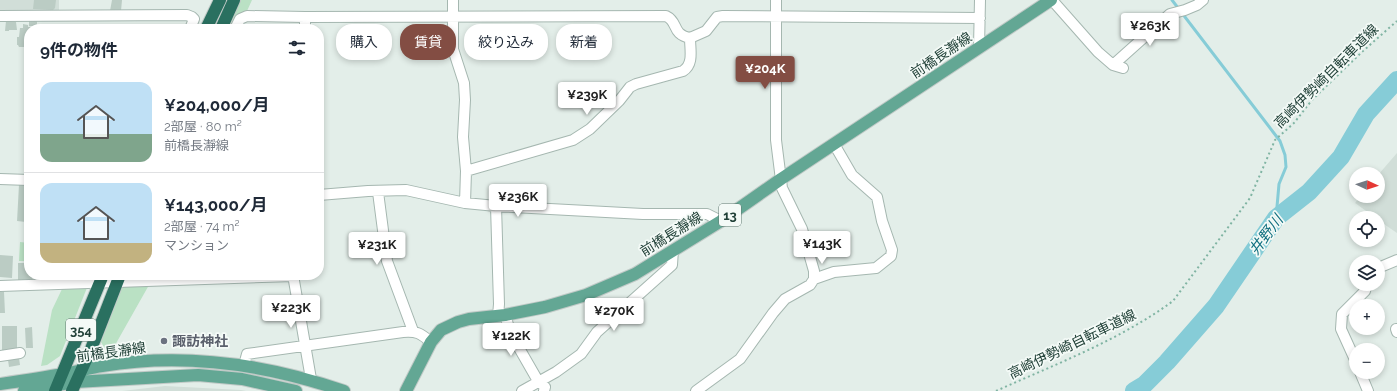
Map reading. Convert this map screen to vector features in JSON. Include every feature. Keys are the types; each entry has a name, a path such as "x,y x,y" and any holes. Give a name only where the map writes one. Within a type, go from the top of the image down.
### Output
{"highway":[{"path":"208,24 220,0"},
{"path":"223,24 234,0"},
{"name":"354","path":"58,383 102,280"},
{"name":"354","path":"76,381 118,280"}],"main road":[{"name":"前橋長瀞線","path":"406,391 431,342 440,330 458,322 501,316 545,307 586,295 636,274 721,221 781,179 1051,0"},
{"name":"前橋長瀞線","path":"76,381 101,366 144,362 197,360 244,365 278,371 310,379 344,391"},
{"name":"前橋長瀞線","path":"0,384 58,383 198,375 242,379 296,391"},
{"name":"前橋長瀞線","path":"24,391 58,383"}],"street":[{"path":"453,0 453,49 464,83 465,100 462,137 466,171 465,203"},
{"path":"776,0 776,140 782,188 802,229 814,271 814,280"},
{"path":"980,0 980,47"},
{"path":"1051,0 1106,60 1118,66 1170,14 1197,5 1203,0"},
{"path":"0,16 187,15 194,19 192,24"},
{"path":"238,24 240,19 247,16 666,16 673,21 677,32 680,35 690,38 706,31 717,17 776,16 980,18"},
{"path":"305,17 305,24"},
{"path":"466,171 563,143 577,137 590,129 630,87 683,71 688,68 691,58 690,38"},
{"path":"696,391 740,358 785,299 810,285 814,280 834,272 876,268 890,256 892,250 882,221 877,197 852,175 834,144"},
{"path":"0,179 24,180"},
{"path":"324,195 406,190 465,203 643,214 707,214 721,221"},
{"path":"378,192 387,261 412,331"},
{"path":"496,206 499,304 501,316 538,381 545,387 544,391"},
{"path":"522,391 556,372 581,354 597,332 672,265 673,250"},
{"path":"1385,265 1397,260"},
{"path":"0,286 35,280"},
{"path":"294,280 310,379"},
{"path":"1349,347 1341,329 1342,314 1365,291"},
{"path":"1397,329 1397,332"},
{"path":"244,365 247,354 412,331 420,333 431,342"},
{"path":"0,356 20,353"},
{"path":"1363,379 1368,391"}],"path":[{"name":"高崎伊勢崎自転車道線","path":"996,391 1121,334 1159,311 1173,300 1250,198 1275,140 1294,123 1312,100 1397,21"}],"shaded area":[{"path":"0,0 59,0 59,12 0,12"},
{"path":"1397,153 1397,233 1385,225 1385,211 1366,211 1355,203 1385,203 1385,167"},
{"path":"165,386 241,390 246,391 122,391"}],"green space":[{"path":"240,0 252,0 247,11 238,14 234,24 229,24"},
{"path":"20,242 24,242 24,261 19,261"},
{"path":"73,280 90,280 60,356 47,365 41,366 52,310 62,289 70,287"},
{"path":"125,280 148,280 149,285 110,354 108,354 101,342"}],"building":[{"path":"34,0 56,0 55,8 53,10 33,9"},
{"path":"112,0 122,0 121,11 110,11"},
{"path":"29,20 37,20 37,24 29,24"},
{"path":"6,21 16,22 17,30 5,31"},
{"path":"23,24 24,47 19,47 17,45 17,37 19,37 20,28 23,28"},
{"path":"19,185 24,185 24,222 17,221"},
{"path":"0,255 13,256 12,278 0,277"},
{"path":"18,263 24,263 24,280 18,280"},
{"path":"0,292 4,292 5,313 0,313"},
{"path":"2,326 17,326 17,350 2,350"},
{"path":"32,327 33,348 26,348 25,328"},
{"path":"19,358 20,365 9,367 8,360"}],"waterway":[{"path":"1172,0 1280,141 1285,155 1286,167 1279,184 1276,218"},
{"name":"井野川","path":"1134,391 1144,385 1167,362 1216,306 1276,218 1309,192 1341,157 1366,114 1397,80"}],"place":[{"name":"諏訪神社","path":"164,341"}]}
